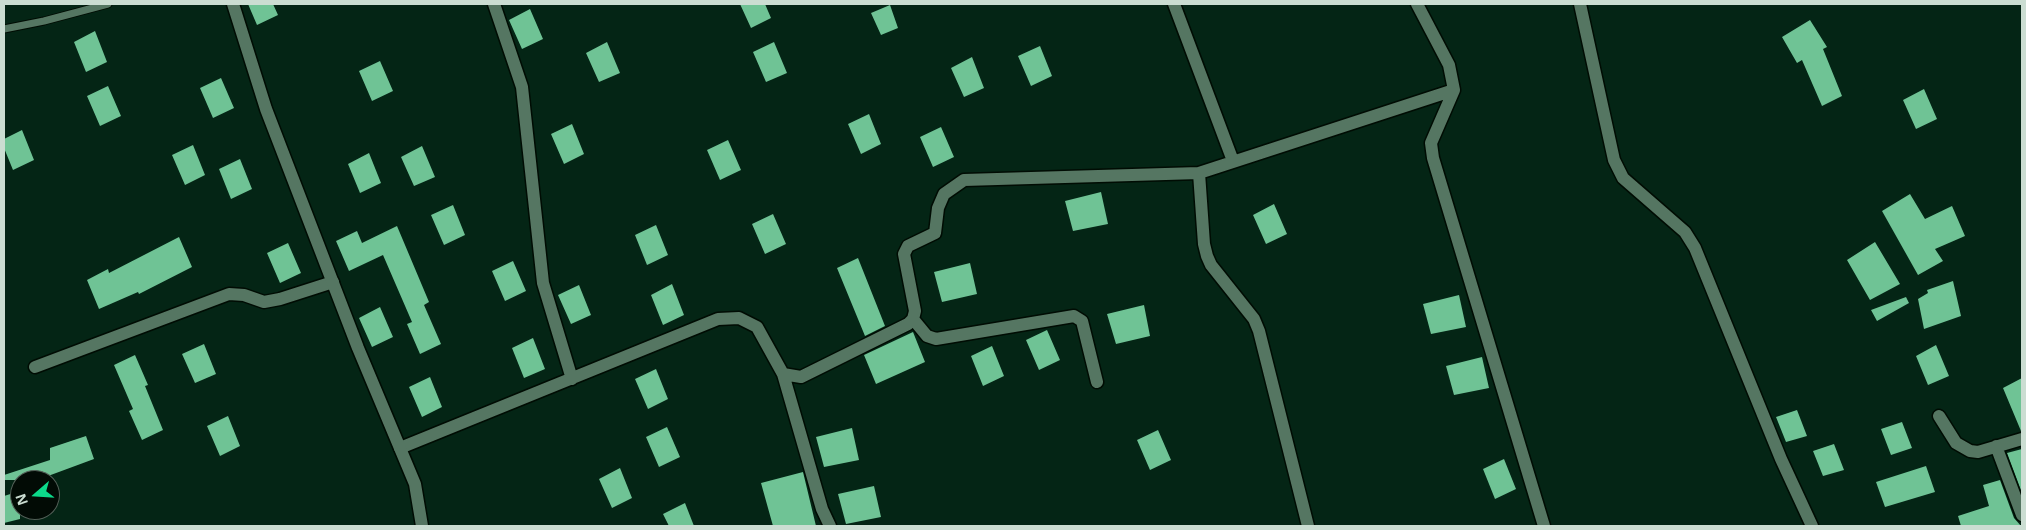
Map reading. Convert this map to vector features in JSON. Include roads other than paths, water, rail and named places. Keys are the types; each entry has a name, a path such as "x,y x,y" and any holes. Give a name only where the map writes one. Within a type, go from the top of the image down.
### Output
{"street":[{"path":"233,4 266,109 333,282 415,484 422,526"},
{"path":"494,4 522,87 543,283 572,378"},
{"path":"1174,4 1233,161"},
{"path":"1417,4 1449,65 1454,90 1430,143 1433,158 1544,526"},
{"path":"1580,4 1614,160 1623,178 1685,232 1695,248 1781,459 1812,526"},
{"path":"783,374 801,377 908,324 913,319 915,312 904,254 908,246 936,233 938,208 944,194 964,180 1199,173 1454,90"},
{"path":"1199,173 1204,244 1207,256 1211,265 1254,319 1259,331 1308,526"},
{"path":"35,367 229,294 244,295 264,302 280,299 333,282"},
{"path":"913,319 927,336 936,339 1074,316 1082,321 1097,382"},
{"path":"400,448 718,319 738,318 757,327 783,374 822,510 830,526"},
{"path":"1939,416 1962,448 1978,452 2022,439"},
{"path":"1996,446 2022,515"}],"lane":[{"path":"4,29 44,21 108,4"}]}
